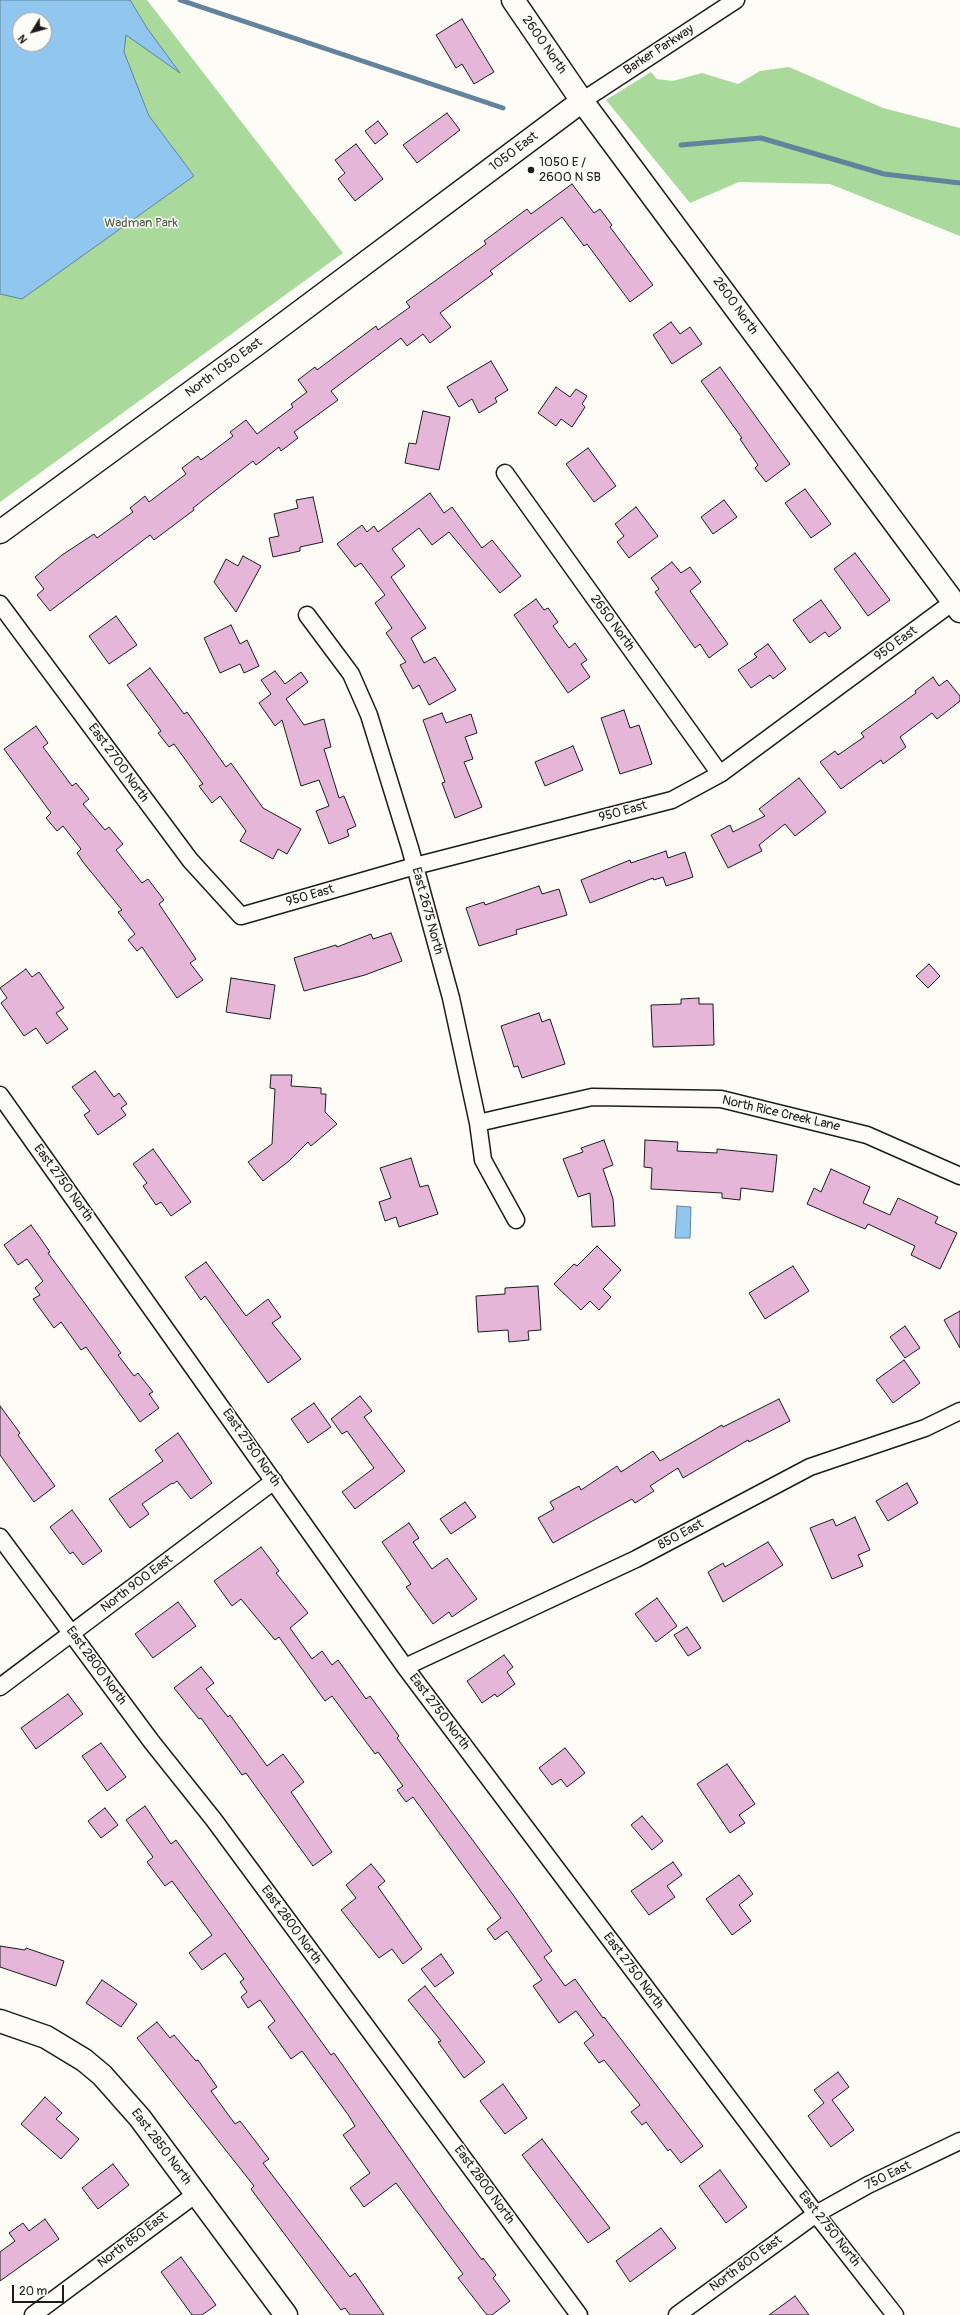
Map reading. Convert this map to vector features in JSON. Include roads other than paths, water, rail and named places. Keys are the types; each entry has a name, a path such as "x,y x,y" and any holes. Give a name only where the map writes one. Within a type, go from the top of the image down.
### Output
{"main road":[{"name":"2600 North","path":"513,0 582,101 956,606"},
{"name":"1050 East","path":"446,203 582,101"},
{"name":"North 1050 East","path":"0,532 257,344 446,203"},
{"name":"East 2850 North","path":"0,2022 53,2040 84,2060 102,2075 140,2118 286,2315"}],"street":[{"name":"Barker Parkway","path":"582,101 736,0"},
{"name":"2650 North","path":"505,473 720,774"},
{"name":"East 2700 North","path":"0,604 190,860 241,916"},
{"name":"950 East","path":"241,916 415,866 672,800 720,774 956,606"},
{"name":"East 2675 North","path":"307,615 354,680 369,715 415,866 451,998 478,1123 484,1160 516,1220"},
{"name":"East 2750 North","path":"0,1095 405,1667 816,2214 895,2315"},
{"name":"North Rice Creek Lane","path":"478,1123 592,1097 721,1099 867,1135 960,1176"},
{"name":"850 East","path":"405,1667 636,1559 810,1467 925,1428 960,1410"},
{"name":"North 900 East","path":"0,1687 274,1481"},
{"name":"East 2800 North","path":"0,1537 151,1741 214,1820 579,2315"},
{"name":"750 East","path":"816,2214 868,2185 960,2141"},
{"name":"North 850 East","path":"32,2315 196,2194"},
{"name":"North 800 East","path":"677,2315 816,2214"}],"water":[{"path":"0,0 130,0 147,28 180,73 126,35 124,52 149,116 194,176 22,299 0,294"},
{"path":"677,1206 691,1207 690,1238 675,1238"}],"waterway":[{"path":"180,0 503,108"},
{"path":"681,145 761,138 884,174 960,183"}],"place":[{"name":"1050 E / 2600 N SB","path":"531,170"}],"park label":[{"name":"Wadman Park","path":"141,224"}]}
